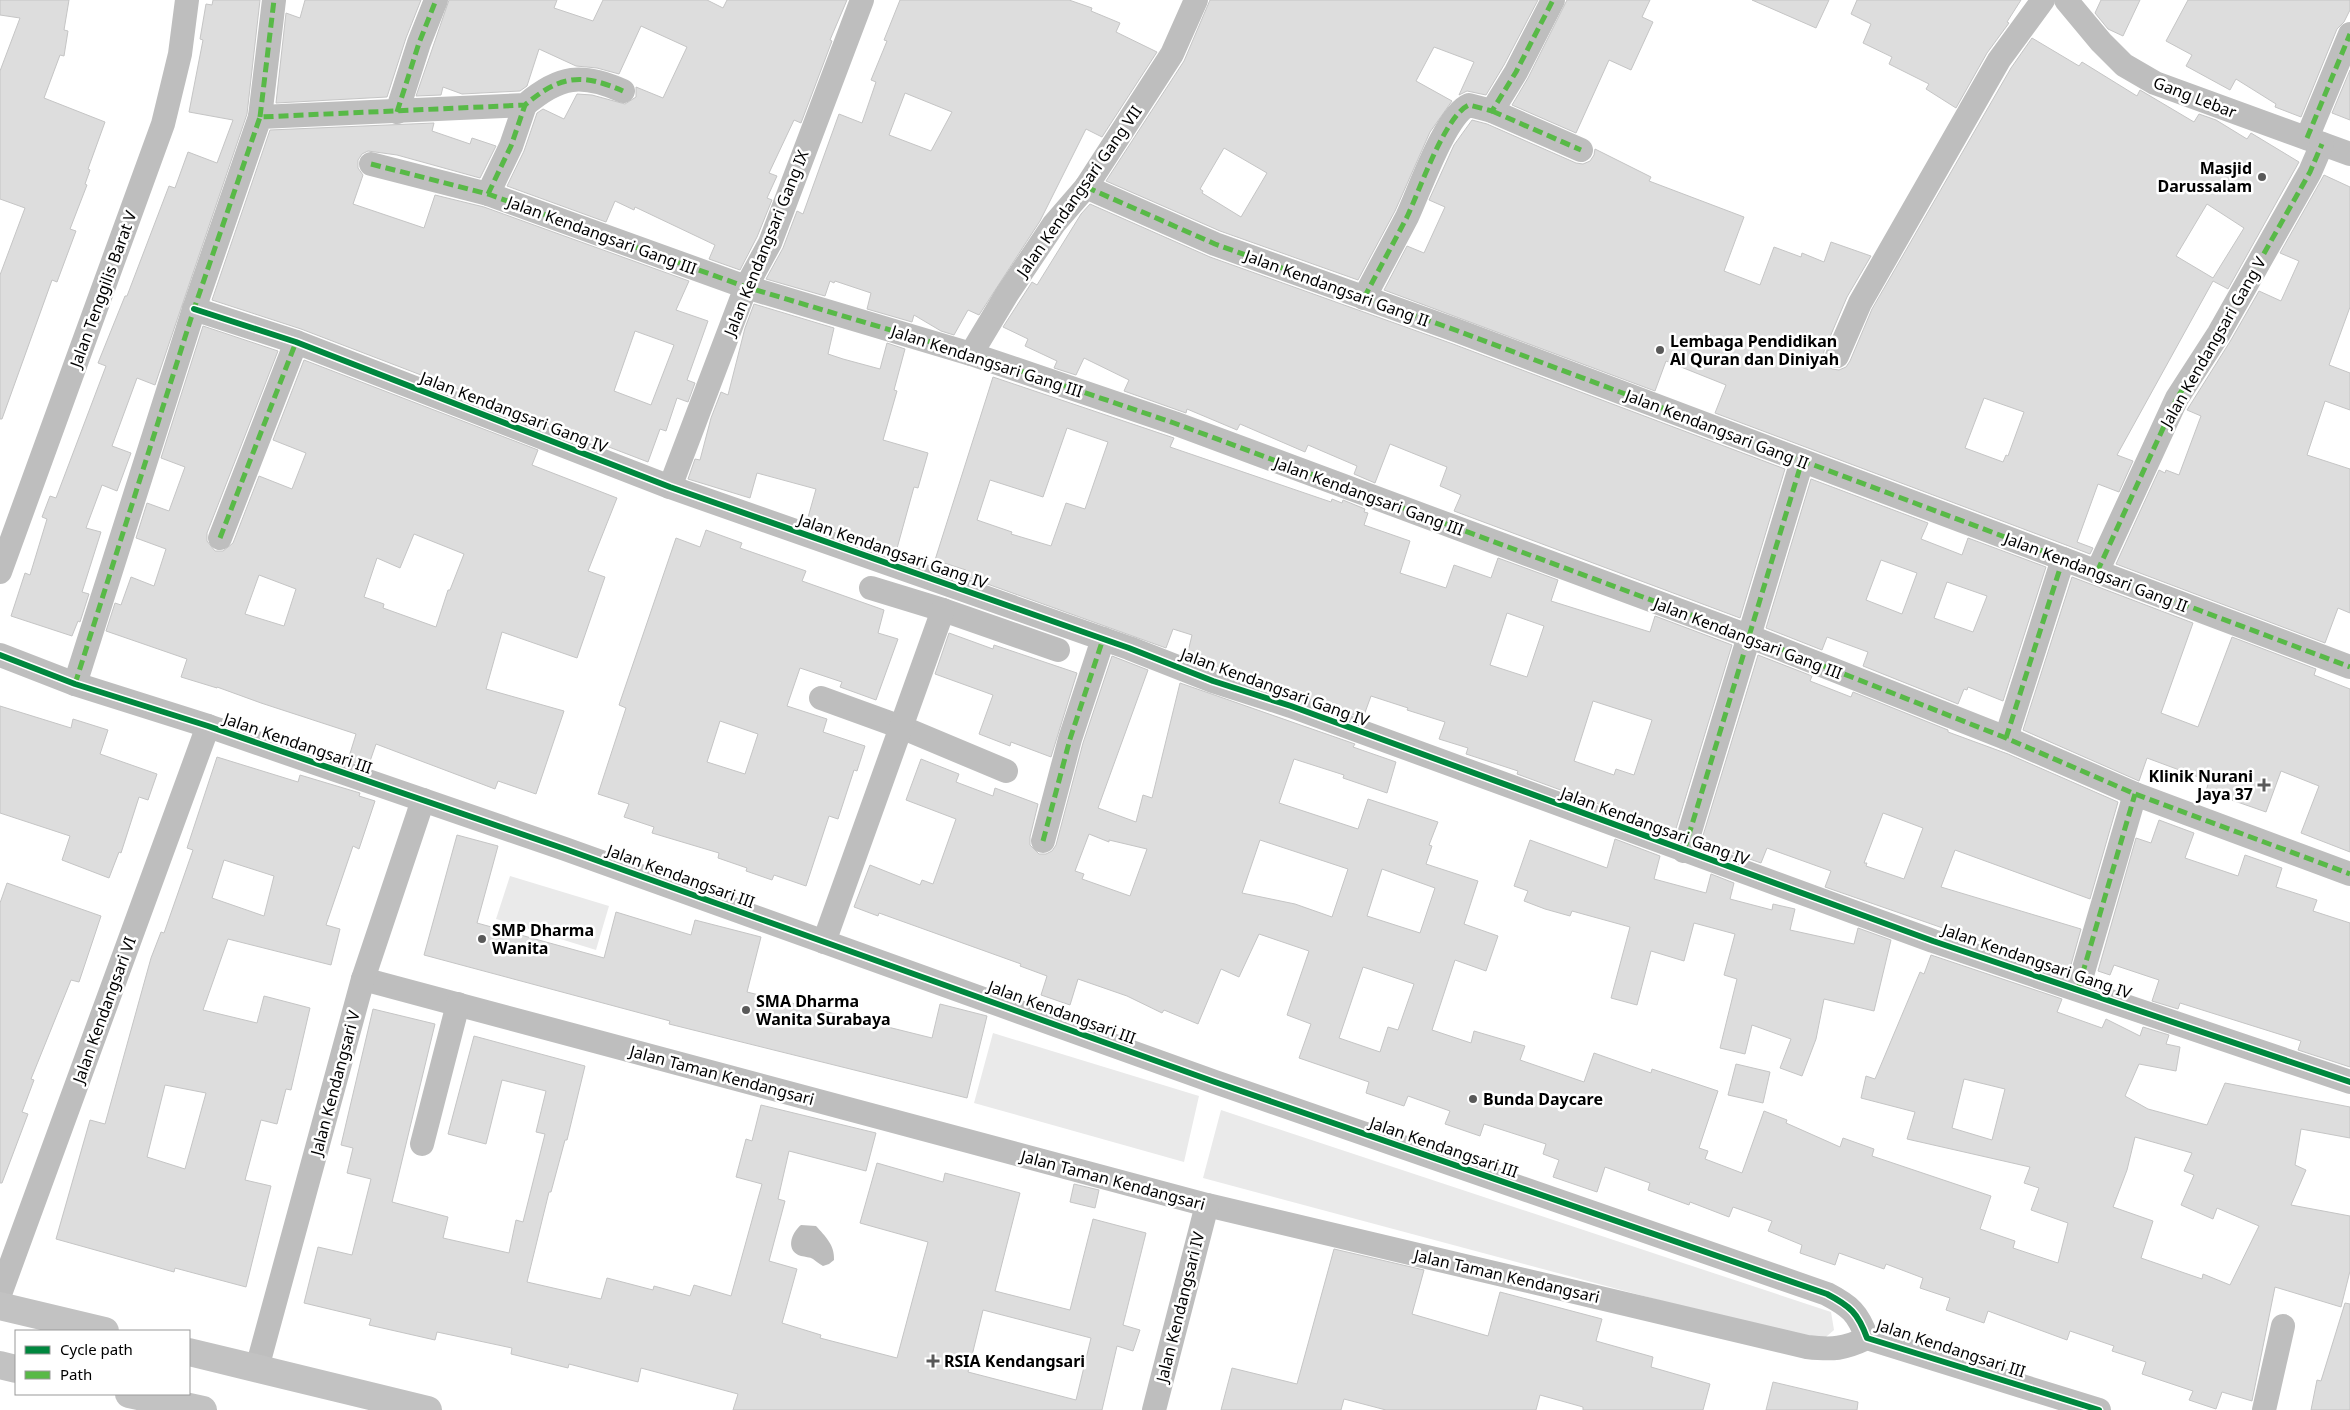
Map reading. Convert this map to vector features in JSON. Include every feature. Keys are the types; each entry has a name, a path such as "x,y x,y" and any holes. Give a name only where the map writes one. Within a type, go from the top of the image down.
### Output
{"main road":[{"path":"0,1306 100,1330"},
{"path":"190,1352 428,1410"},
{"path":"0,1365 15,1369"},
{"path":"134,1395 203,1410"}],"street":[{"name":"Jalan Tenggilis Barat V","path":"0,572 163,124 180,54 187,0"},
{"path":"75,684 194,309 260,117 274,0"},
{"path":"397,112 419,43 436,0"},
{"name":"Jalan Kendangsari Gang IX","path":"670,487 746,287 770,243 862,0"},
{"name":"Jalan Kendangsari Gang VII","path":"971,354 1007,294 1054,224 1086,187 1172,54 1196,0"},
{"path":"1492,111 1516,72 1553,0"},
{"path":"1836,356 1860,303 1999,60 2043,0"},
{"name":"Gang Lebar","path":"2066,0 2100,42 2124,65 2155,83 2350,154"},
{"name":"Jalan Kendangsari Gang V","path":"2098,572 2177,398 2223,324 2310,172 2314,141 2350,34"},
{"path":"488,194 510,146 525,105 538,94 560,82 577,78 603,82 623,91"},
{"path":"260,117 525,105"},
{"path":"1364,298 1408,215 1432,159 1460,110 1469,105 1492,111 1581,150"},
{"name":"Jalan Kendangsari Gang III","path":"371,164 488,194 746,287 971,354 1174,423 1748,636 2006,738 2135,794 2350,874"},
{"name":"Jalan Kendangsari Gang II","path":"1086,187 1215,244 1458,331 2350,667"},
{"name":"Jalan Kendangsari Gang IV","path":"194,309 296,342 670,487 1291,706 1933,941 2350,1082"},
{"path":"220,538 296,342"},
{"path":"1684,851 1802,461"},
{"path":"2006,738 2064,559"},
{"path":"871,588 943,610 1058,650"},
{"path":"824,942 943,610"},
{"path":"1042,841 1070,739 1103,639"},
{"name":"Jalan Kendangsari III","path":"0,655 75,684 208,726 423,800 1225,1085 1827,1294 1847,1305 1860,1319 1867,1338 2099,1410"},
{"path":"821,698 901,727 1006,771"},
{"name":"Jalan Kendangsari VI","path":"0,1294 208,726"},
{"path":"2078,989 2135,794"},
{"name":"Jalan Kendangsari V","path":"257,1368 363,979 423,800"},
{"name":"Jalan Taman Kendangsari","path":"363,979 1207,1205 1807,1347 1831,1350 1851,1346 1867,1338"},
{"path":"422,1144 458,1004"},
{"name":"Jalan Kendangsari IV","path":"1154,1410 1207,1205"},
{"path":"2264,1410 2282,1326"}],"shaded area":[{"path":"510,876 609,906 596,950 496,919"},
{"path":"993,1033 1199,1096 1184,1162 974,1103"},
{"path":"1221,1110 1831,1312 1834,1330 1819,1343 1203,1178"},
{"path":"801,1225 816,1226 831,1245 834,1260 823,1266 812,1258 796,1254 791,1246 791,1242 797,1228"}],"building":[{"path":"0,0 69,0 64,30 68,31 64,56 60,55 44,98 105,122 88,169 90,170 85,184 87,185 70,229 76,231 57,282 52,280 2,419 0,419 0,275 25,208 0,199 0,71 20,18 0,15"},
{"path":"213,0 260,0 247,114 155,385 137,378 112,446 131,453 117,491 102,485 86,528 101,532 82,592 89,594 80,622 78,621 72,636 11,616 25,573 30,575 47,519 42,517 50,496 56,498 106,366 98,363 125,296 127,296 169,186 175,188 188,152 217,163 233,120 189,112 203,40 200,39 206,4 212,5"},
{"path":"305,0 421,0 406,38 387,97 276,103 286,13 300,18"},
{"path":"449,0 557,0 554,8 593,21 603,0 707,0 723,8 727,0 847,0 830,40 832,41 801,123 794,120 769,173 777,176 767,198 772,200 757,237 740,270 709,259 715,245 635,207 634,210 615,201 606,222 507,186 524,151 537,113 543,109 564,119 577,94 592,95 625,104 636,97 636,87 663,98 687,47 641,26 619,74 597,68 576,66 539,49 527,86 520,91 462,94 443,87 441,95 416,96"},
{"path":"900,0 1069,0 1092,8 1091,11 1120,23 1116,32 1157,52 1102,137 1086,129 1040,221 979,315 968,310 954,335 941,331 914,315 912,322 867,309 871,293 835,281 834,283 830,281 825,296 766,279 783,248 797,211 803,214 839,114 862,123 876,82 871,80 887,41 884,40","holes":["905,93 952,112 931,151 889,135"]},
{"path":"1210,0 1538,0 1486,95 1467,91 1459,95 1474,62 1434,47 1416,81 1452,101 1430,132 1395,211 1358,280 1220,231 1106,181 1184,61","holes":["1224,148 1267,173 1241,217 1202,193 1203,191 1200,189"]},
{"path":"1567,0 1650,0 1642,17 1653,22 1631,70 1609,60 1576,133 1512,105 1528,78"},
{"path":"1752,0 1829,0 1816,28"},
{"path":"1857,0 2021,0 2007,22 2009,23 1987,53 1956,108 1926,89 1929,84 1889,64 1892,57 1863,43 1871,24 1851,14"},
{"path":"2101,0 2140,0 2123,36 2108,29 2095,13"},
{"path":"2188,0 2350,0 2350,10 2344,22 2337,29 2301,117 2275,107 2276,104 2236,79 2230,90 2186,66 2192,55 2166,41"},
{"path":"2032,38 2079,66 2082,62 2137,96 2140,90 2194,122 2199,114 2216,120 2247,139 2251,133 2299,162 2228,289 2213,281 2117,455 2133,461 2119,492 2098,484 2077,542 2093,548 2090,554 1715,413 1726,385 1666,361 1655,391 1384,290 1407,246 1424,253 1445,207 1429,200 1454,145 1472,120 1487,124 1576,163 1583,164 1590,161 1595,149 1651,177 1649,181 1744,217 1724,271 1760,285 1774,247 1801,257 1802,253 1824,262 1831,242 1871,256 1847,297 1824,351 1823,358 1826,365 1832,369 1839,370 1846,367 1850,361 1872,309 2011,68","holes":["2207,204 2244,228 2213,278 2176,256","1984,398 2024,412 2008,456 2006,455 2003,462 1965,448"]},
{"path":"2350,70 2350,120 2332,113"},
{"path":"434,123 432,131 470,144 472,138 496,146 480,178 397,155 368,151 362,154 358,160 358,168 363,175 353,204 424,228 435,195 484,207 689,281 676,310 708,321 687,380 695,383 688,402 677,398 666,431 660,429 648,462 301,329 212,300 270,130","holes":["635,331 674,345 651,405 614,391"]},
{"path":"2324,175 2350,187 2350,307 2329,365 2350,373 2350,410 2325,401 2307,455 2350,469 2350,613 2338,608 2325,643 2116,564 2159,470 2165,473 2166,470 2179,475 2201,416 2187,410 2259,291 2281,301 2299,261 2280,253"},
{"path":"1090,204 1210,257 1453,344 1785,469 1740,618 1454,511 1461,495 1440,486 1447,467 1390,444 1375,483 1354,474 1357,466 1308,445 1305,452 1240,424 1237,430 1187,409 1186,413 1124,391 1129,380 1084,358 1076,375 1054,368 1057,361 1025,346 1028,339 1003,327 1032,282 1037,285 1081,214"},
{"path":"754,304 834,328 828,354 843,359 880,369 887,343 905,349 894,390 897,391 883,440 928,453 918,488 914,487 896,552 807,521 816,489 757,473 750,498 688,479 695,459 700,460 711,418 721,392 728,395 745,328"},
{"path":"203,326 278,351 207,533 207,541 215,551 223,551 233,543 259,476 292,489 306,453 273,440 304,360 538,450 532,465 617,498 588,571 605,577 577,658 502,632 486,689 564,711 536,794 498,781 495,789 376,744 368,767 348,760 356,734 217,687 181,677 187,659 106,631 115,603 121,605 131,577 154,586 166,549 136,538 147,503 169,511 185,467 161,458","holes":["414,534 464,554 450,590 448,590 436,627 383,608 384,604 364,597 377,558 400,568","259,575 296,589 284,626 245,614"]},
{"path":"993,377 1174,438 1170,447 1331,502 1332,499 1342,503 1343,500 1365,509 1364,512 1368,513 1364,525 1410,541 1400,573 1446,588 1454,565 1491,578 1498,558 1558,580 1551,601 1650,632 1655,616 1732,645 1675,832 1517,774 1518,771 1466,754 1468,748 1439,739 1445,722 1407,710 1408,708 1371,696 1363,718 1187,656 1192,635 1173,629 1166,648 965,576 966,570 935,560","holes":["1067,428 1108,442 1085,509 1066,503 1051,546 1011,534 1012,532 977,520 990,480 1043,497","1507,613 1544,626 1527,677 1490,665","1593,701 1652,720 1634,775 1616,769 1614,775 1574,761"]},
{"path":"1811,479 1928,523 1921,539 1962,555 1968,538 2046,567 2003,701 1968,687 1967,690 1964,689 1958,704 1863,666 1868,652 1827,637 1822,650 1766,628","holes":["1881,560 1917,573 1902,614 1866,600","1947,582 1987,596 1973,632 1934,618"]},
{"path":"706,530 742,543 740,548 806,571 802,581 884,610 878,633 898,639 876,700 840,687 842,682 800,668 787,706 827,719 823,732 865,746 857,771 854,770 838,819 829,816 806,886 774,875 772,880 746,871 747,868 718,858 719,853 652,833 654,827 624,817 629,804 598,794 626,708 619,705 676,538 700,547","holes":["720,721 758,734 745,774 707,762"]},
{"path":"2072,577 2193,623 2161,713 2198,727 2232,637 2316,669 2314,675 2350,689 2350,852 2301,833 2319,786 2281,771 2266,812 2206,791 2209,781 2147,758 2139,781 2023,730"},
{"path":"949,633 993,649 994,645 1077,673 1051,757 1011,742 1010,746 979,734 993,695 935,674"},
{"path":"1758,655 1812,676 1810,681 1851,697 1853,692 1948,730 1948,732 2008,754 2118,802 2090,899 1955,850 1941,887 2081,929 2069,972 1825,887 1831,871 1767,848 1761,863 1701,842","holes":["1883,813 1923,828 1904,879 1866,866 1867,863 1864,863"]},
{"path":"1112,656 1148,670 1098,808 1136,822 1143,795 1152,798 1180,683 1355,744 1353,747 1396,762 1387,793 1343,778 1344,775 1294,759 1279,803 1358,829 1368,799 1438,822 1429,845 1432,846 1426,864 1478,881 1464,924 1498,936 1486,971 1455,960 1432,1030 1471,1043 1474,1031 1525,1046 1520,1060 1584,1082 1594,1053 1651,1073 1652,1069 1718,1091 1699,1148 1708,1151 1705,1159 1742,1173 1764,1111 1787,1120 1786,1123 1840,1147 1843,1138 1874,1149 1872,1156 1991,1196 1980,1229 2015,1241 2013,1248 2058,1263 2068,1223 2031,1210 2039,1188 2024,1183 2030,1167 1907,1139 1915,1112 1861,1098 1866,1076 1875,1079 1920,972 1924,974 1931,955 2062,999 2057,1012 2102,1028 2106,1019 2140,1036 2143,1027 2169,1035 2166,1044 2180,1047 2176,1071 2139,1064 2125,1096 2148,1109 2207,1125 2225,1083 2350,1107 2350,1138 2301,1129 2295,1165 2306,1170 2291,1205 2350,1216 2350,1271 2341,1307 2275,1287 2252,1401 2222,1392 2216,1409 2189,1400 2193,1391 2142,1374 2146,1362 2112,1351 2114,1346 2070,1331 2067,1340 1988,1311 1984,1323 1946,1310 1950,1298 1920,1288 1923,1278 1886,1264 1884,1269 1839,1253 1835,1265 1800,1253 1802,1245 1768,1231 1772,1221 1733,1207 1729,1217 1690,1202 1689,1205 1648,1190 1650,1183 1605,1167 1597,1192 1553,1177 1559,1160 1543,1154 1546,1144 1484,1124 1480,1136 1445,1124 1450,1111 1408,1096 1404,1106 1366,1093 1369,1082 1299,1058 1311,1024 1287,1015 1309,951 1259,934 1239,977 1221,969 1198,1024 1164,1010 1162,1013 1127,996 1078,979 1070,1005 1041,995 1047,976 1020,966 1021,964 879,913 878,916 854,907 870,865 920,885 922,880 933,884 956,819 906,800 921,759 959,774 956,782 993,796 995,788 1038,804 1030,837 1030,845 1039,854 1046,854 1052,851 1056,845 1083,743","holes":["1089,834 1109,842 1109,840 1147,849 1130,896 1082,879 1084,874 1075,871","1260,840 1348,869 1332,917 1295,904 1242,893","1382,869 1435,888 1420,933 1367,916","1363,967 1414,984 1398,1030 1388,1027 1380,1052 1339,1038","1964,1079 2005,1089 1992,1140 1952,1128","2135,1137 2192,1153 2184,1171 2194,1175 2181,1205 2213,1219 2217,1208 2259,1226 2230,1285 2203,1274 2202,1279 2141,1258 2153,1221 2113,1207 2127,1170"]},
{"path":"0,706 71,728 73,719 108,730 100,754 157,774 148,800 139,797 121,853 119,852 109,878 62,860 70,836 0,813"},
{"path":"217,757 298,782 300,775 360,793 359,796 375,801 359,849 353,846 326,925 340,929 331,965 228,939 203,1010 257,1023 264,996 310,1008 291,1090 286,1089 277,1124 261,1120 245,1180 271,1186 246,1287 175,1268 174,1272 56,1239 90,1120 105,1124 151,958 161,932 164,933 193,850 187,848","holes":["224,860 274,876 264,916 212,898","165,1085 206,1093 185,1169 147,1157"]},
{"path":"2159,820 2194,833 2185,858 2238,876 2245,855 2282,868 2276,887 2317,900 2313,911 2350,923 2350,1067 2298,1050 2301,1041 2180,1003 2178,1009 2152,1001 2159,980 2114,965 2110,975 2098,971 2136,838 2151,843"},
{"path":"457,835 498,846 477,923 604,958 616,912 691,935 695,920 761,937 747,992 932,1038 940,1004 987,1016 967,1098 669,1024 670,1021 424,955"},
{"path":"1615,839 1660,856 1654,879 1706,893 1711,874 1734,883 1730,899 1772,910 1773,904 1795,909 1790,930 1854,944 1858,928 1891,940 1874,1011 1824,999 1816,1039 1802,1076 1780,1068 1791,1039 1752,1025 1745,1054 1720,1048 1737,979 1724,975 1735,934 1694,923 1684,961 1651,951 1637,1005 1611,998 1630,927 1572,911 1570,916 1545,909 1524,901 1528,891 1514,886 1530,840 1607,868"},
{"path":"7,883 101,916 79,982 71,980 31,1079 34,1080 22,1112 28,1114 2,1183 0,1183 0,903"},
{"path":"373,1009 435,1024 392,1202 448,1217 443,1238 509,1253 516,1220 523,1222 545,1134 536,1132 546,1091 502,1080 486,1144 448,1134 474,1036 585,1066 567,1140 565,1140 551,1192 549,1192 527,1282 601,1299 607,1278 653,1290 654,1286 690,1296 694,1285 731,1296 762,1184 736,1177 746,1139 752,1141 761,1105 876,1133 866,1171 789,1151 778,1199 785,1201 769,1261 797,1269 782,1323 821,1335 820,1338 897,1358 928,1242 860,1223 877,1163 943,1182 945,1173 1020,1193 995,1291 1070,1310 1093,1219 1146,1233 1123,1325 1140,1330 1133,1351 1117,1346 1102,1410 733,1410 738,1394 641,1368 638,1382 569,1364 568,1368 511,1354 512,1348 437,1332 435,1340 369,1325 371,1319 304,1303 318,1247 352,1255 371,1179 347,1173 353,1148 341,1145","holes":["983,1310 1091,1338 1076,1400 968,1372"]},
{"path":"1736,1064 1770,1072 1763,1103 1728,1095"},
{"path":"1074,1184 1099,1190 1095,1208 1070,1202"},
{"path":"1334,1249 1424,1270 1412,1314 1488,1336 1500,1292 1602,1319 1596,1341 1653,1357 1651,1367 1710,1384 1703,1410 1583,1410 1583,1407 1540,1395 1536,1410 1386,1410 1344,1399 1341,1410 1221,1410 1232,1368 1297,1384"},
{"path":"2345,1303 2350,1304 2350,1410 2311,1410 2317,1380 2321,1381"},
{"path":"1773,1382 1858,1402 1857,1410 1766,1410"}],"marked path":[{"path":"260,117 274,0"},
{"path":"397,112 419,43 436,0"},
{"path":"1364,298 1407,217 1434,155 1451,123 1469,105 1492,111 1516,72 1553,0"},
{"path":"2307,138 2350,34"},
{"path":"75,684 194,309 260,117 525,105 549,88 572,80 595,81 623,91"},
{"path":"488,194 511,146 525,105"},
{"path":"1492,111 1581,150"},
{"path":"2097,572 2177,398 2219,333 2310,172 2322,144"},
{"path":"371,164 488,194 746,287 971,354 1174,423 1748,636 2006,738 2135,794 2350,874"},
{"path":"1086,187 1215,244 1458,331 2350,667"},
{"path":"220,538 296,342"},
{"path":"1684,851 1802,461"},
{"path":"2006,738 2063,559"},
{"path":"1043,841 1070,739 1103,639"},
{"path":"2078,989 2135,794"}],"cycle path":[{"path":"194,309 296,342 670,487 1129,648 1213,681 1291,706 1933,941 2350,1082"},
{"path":"0,655 75,684 208,726 565,849 1215,1082 1827,1294 1842,1302 1852,1311 1860,1322 1867,1338 2099,1410"}],"place":[{"name":"Masjid Darussalam","path":"2262,177"},
{"name":"Lembaga Pendidikan Al Quran dan Diniyah","path":"1660,350"},
{"name":"Klinik Nurani Jaya 37","path":"2264,785"},
{"name":"SMP Dharma Wanita","path":"482,939"},
{"name":"SMA Dharma Wanita Surabaya","path":"746,1010"},
{"name":"Bunda Daycare","path":"1473,1099"},
{"name":"RSIA Kendangsari","path":"933,1361"}]}
